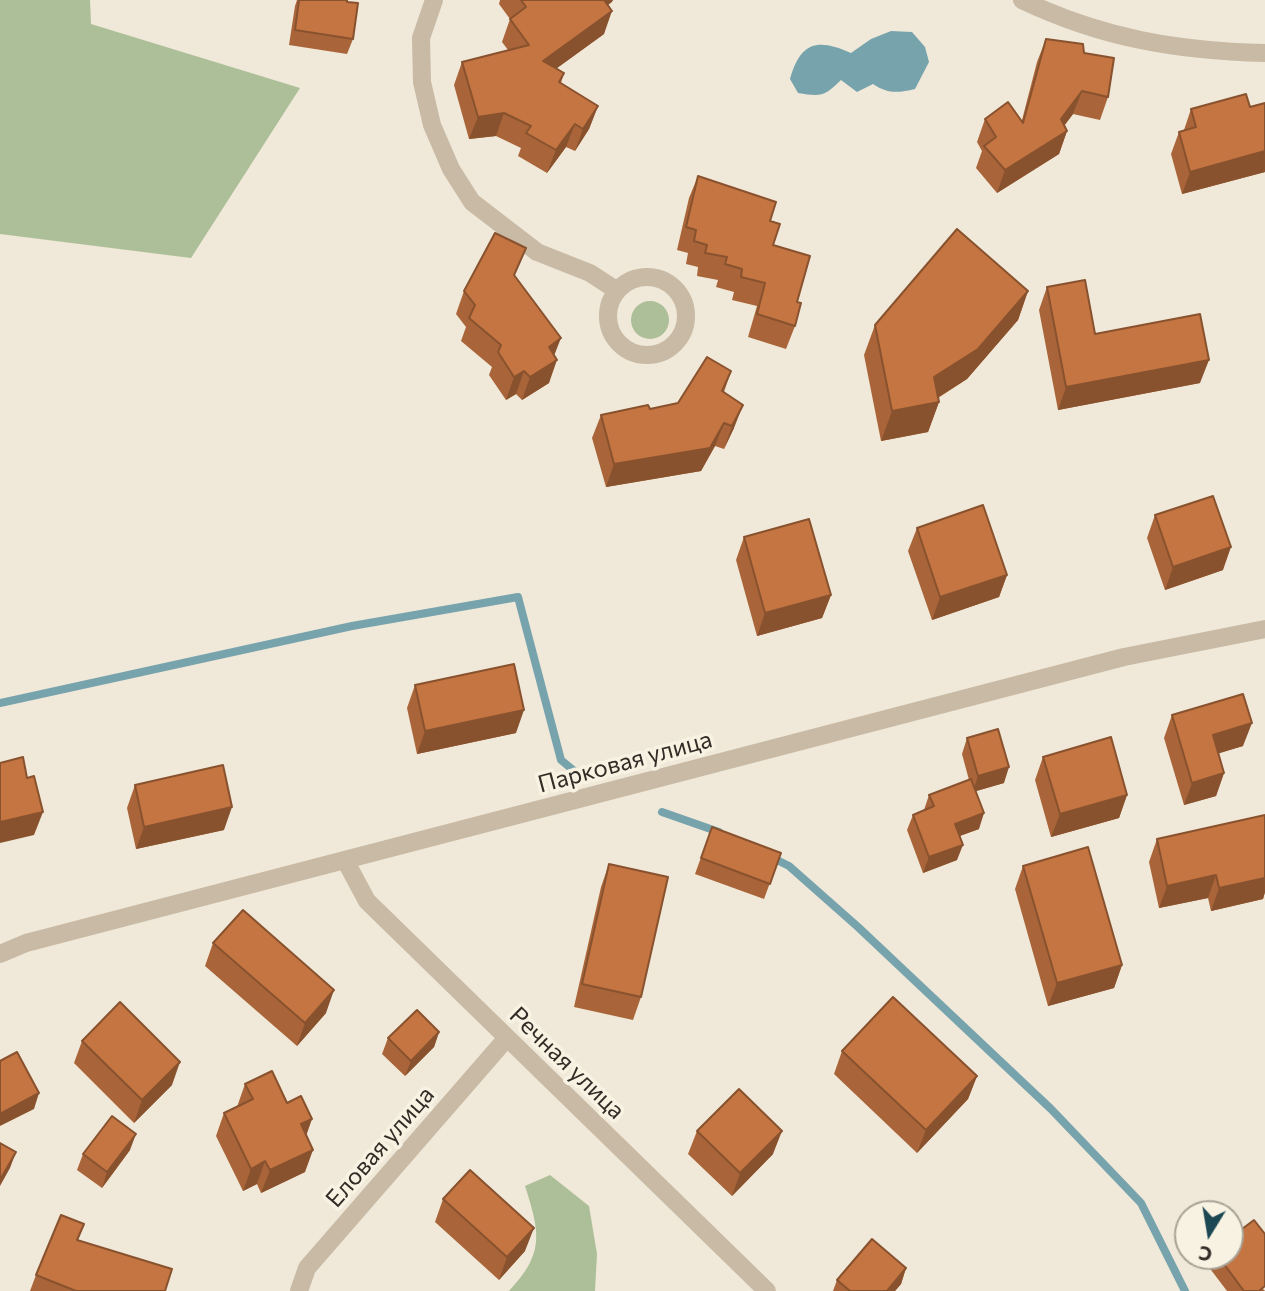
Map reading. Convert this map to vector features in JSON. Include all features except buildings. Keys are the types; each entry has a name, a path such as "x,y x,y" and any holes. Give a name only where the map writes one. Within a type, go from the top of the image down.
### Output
{"street":[{"path":"434,0 421,38 422,82 432,125 451,169 472,202 537,252 590,272 617,290"},
{"path":"1022,0 1059,18 1142,43 1207,52 1265,53"},
{"path":"639,277 665,281 683,300 686,313 680,338 671,348 647,356 623,348 614,338 607,314 617,290 639,277"},
{"name":"Парковая улица","path":"0,954 26,943 1124,657 1265,629"},
{"name":"Речная улица","path":"345,860 367,901 767,1291"},
{"name":"Еловая улица","path":"299,1291 307,1268 506,1039"}],"green space":[{"path":"0,0 90,0 91,24 300,88 191,258 0,234"},
{"path":"650,301 664,306 669,320 664,334 650,339 636,334 631,320 636,306"},
{"path":"550,1175 589,1206 597,1254 595,1291 509,1291 529,1265 536,1242 534,1217 525,1186"}],"water":[{"path":"891,31 912,32 925,47 929,62 915,89 893,92 873,84 857,92 841,80 826,92 812,95 798,93 790,79 800,57 813,46 830,46 851,53 871,39"}],"waterway":[{"path":"0,703 352,626 518,597 561,760 578,774"},
{"path":"662,812 719,832"},
{"path":"771,857 789,866 858,927 1051,1109 1141,1203 1185,1291"}]}
